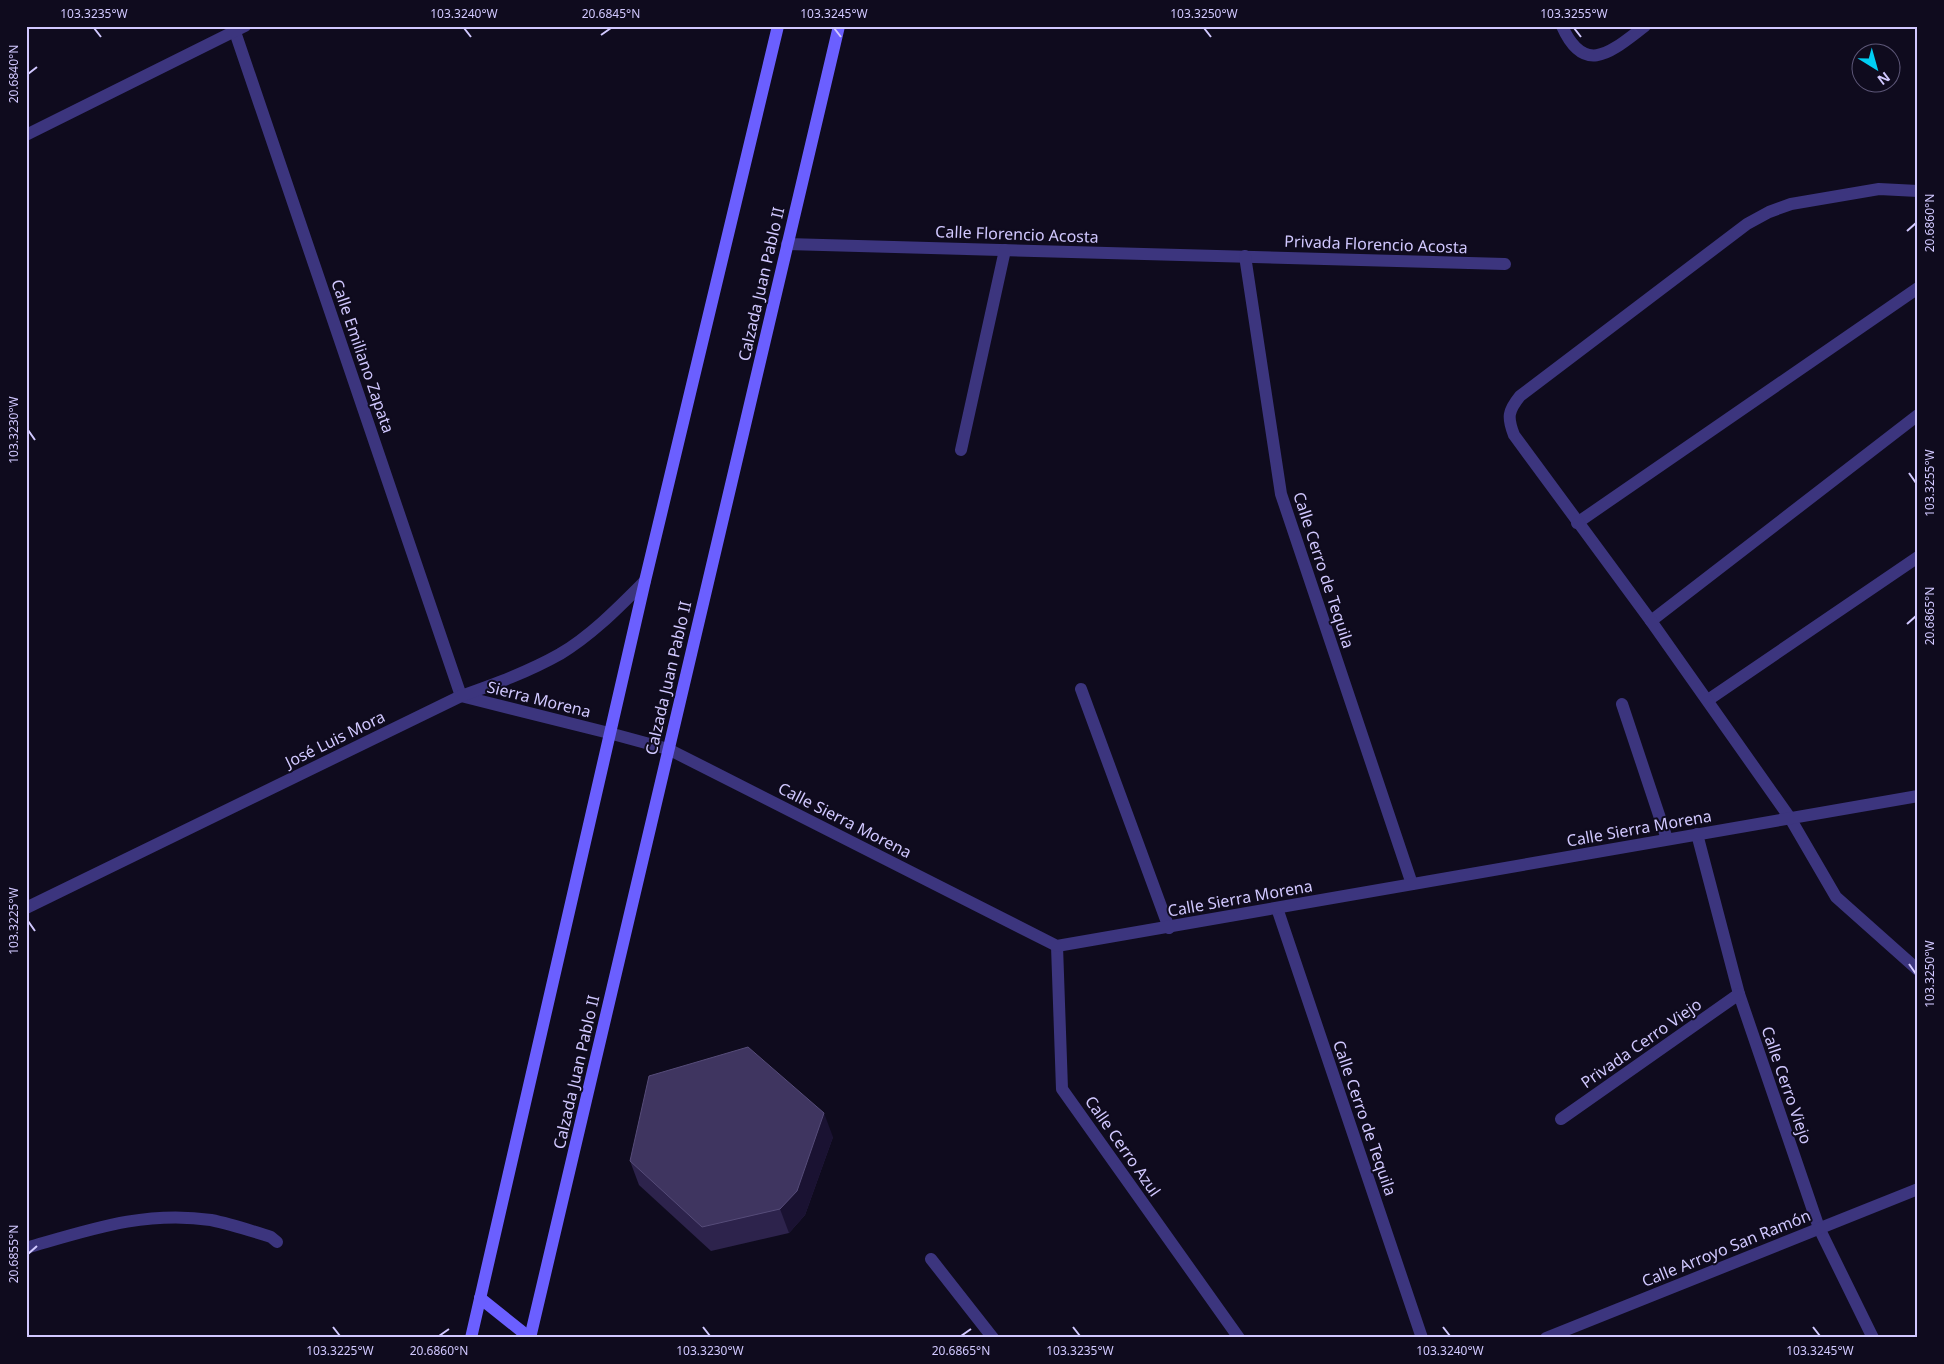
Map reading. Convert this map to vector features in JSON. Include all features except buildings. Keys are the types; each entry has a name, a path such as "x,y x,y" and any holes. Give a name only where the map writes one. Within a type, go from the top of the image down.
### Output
{"main road":[{"path":"471,1338 609,733 778,26"},
{"name":"Calzada Juan Pablo II","path":"530,1338 839,26"},
{"path":"480,1298 530,1338"}],"street":[{"path":"1562,26 1568,40 1579,52 1595,56 1611,51 1645,26"},
{"path":"26,135 238,28"},
{"name":"Calle Emiliano Zapata","path":"238,28 461,696"},
{"path":"1918,190 1879,189 1791,204 1769,212 1748,224 1520,396 1511,408 1509,422 1514,435 1708,700 1790,818 1836,898 1918,970"},
{"name":"Calle Florencio Acosta","path":"787,244 1245,256"},
{"path":"961,450 1005,250"},
{"name":"Privada Florencio Acosta","path":"1245,256 1505,264"},
{"name":"Calle Cerro de Tequila","path":"1245,256 1281,494 1412,884"},
{"path":"1577,523 1918,288"},
{"path":"1651,621 1918,414"},
{"path":"1708,700 1918,557"},
{"name":"José Luis Mora","path":"26,908 461,696 513,678 562,653 606,620 645,581"},
{"path":"1081,689 1169,928"},
{"name":"Sierra Morena","path":"461,696 609,733"},
{"path":"1622,704 1667,839"},
{"name":"Calle Sierra Morena","path":"609,733 668,749 1058,946 1918,796"},
{"name":"Calle Cerro Viejo","path":"1697,834 1739,994 1819,1228 1873,1338"},
{"name":"Calle Cerro de Tequila","path":"1277,908 1422,1338"},
{"name":"Calle Cerro Azul","path":"1058,946 1062,1089 1239,1338"},
{"name":"Privada Cerro Viejo","path":"1561,1119 1739,994"},
{"name":"Calle Arroyo San Ramón","path":"1546,1338 1918,1190"},
{"path":"26,1248 115,1223 167,1217 212,1220 271,1237 277,1242"},
{"path":"931,1259 992,1336"}]}
